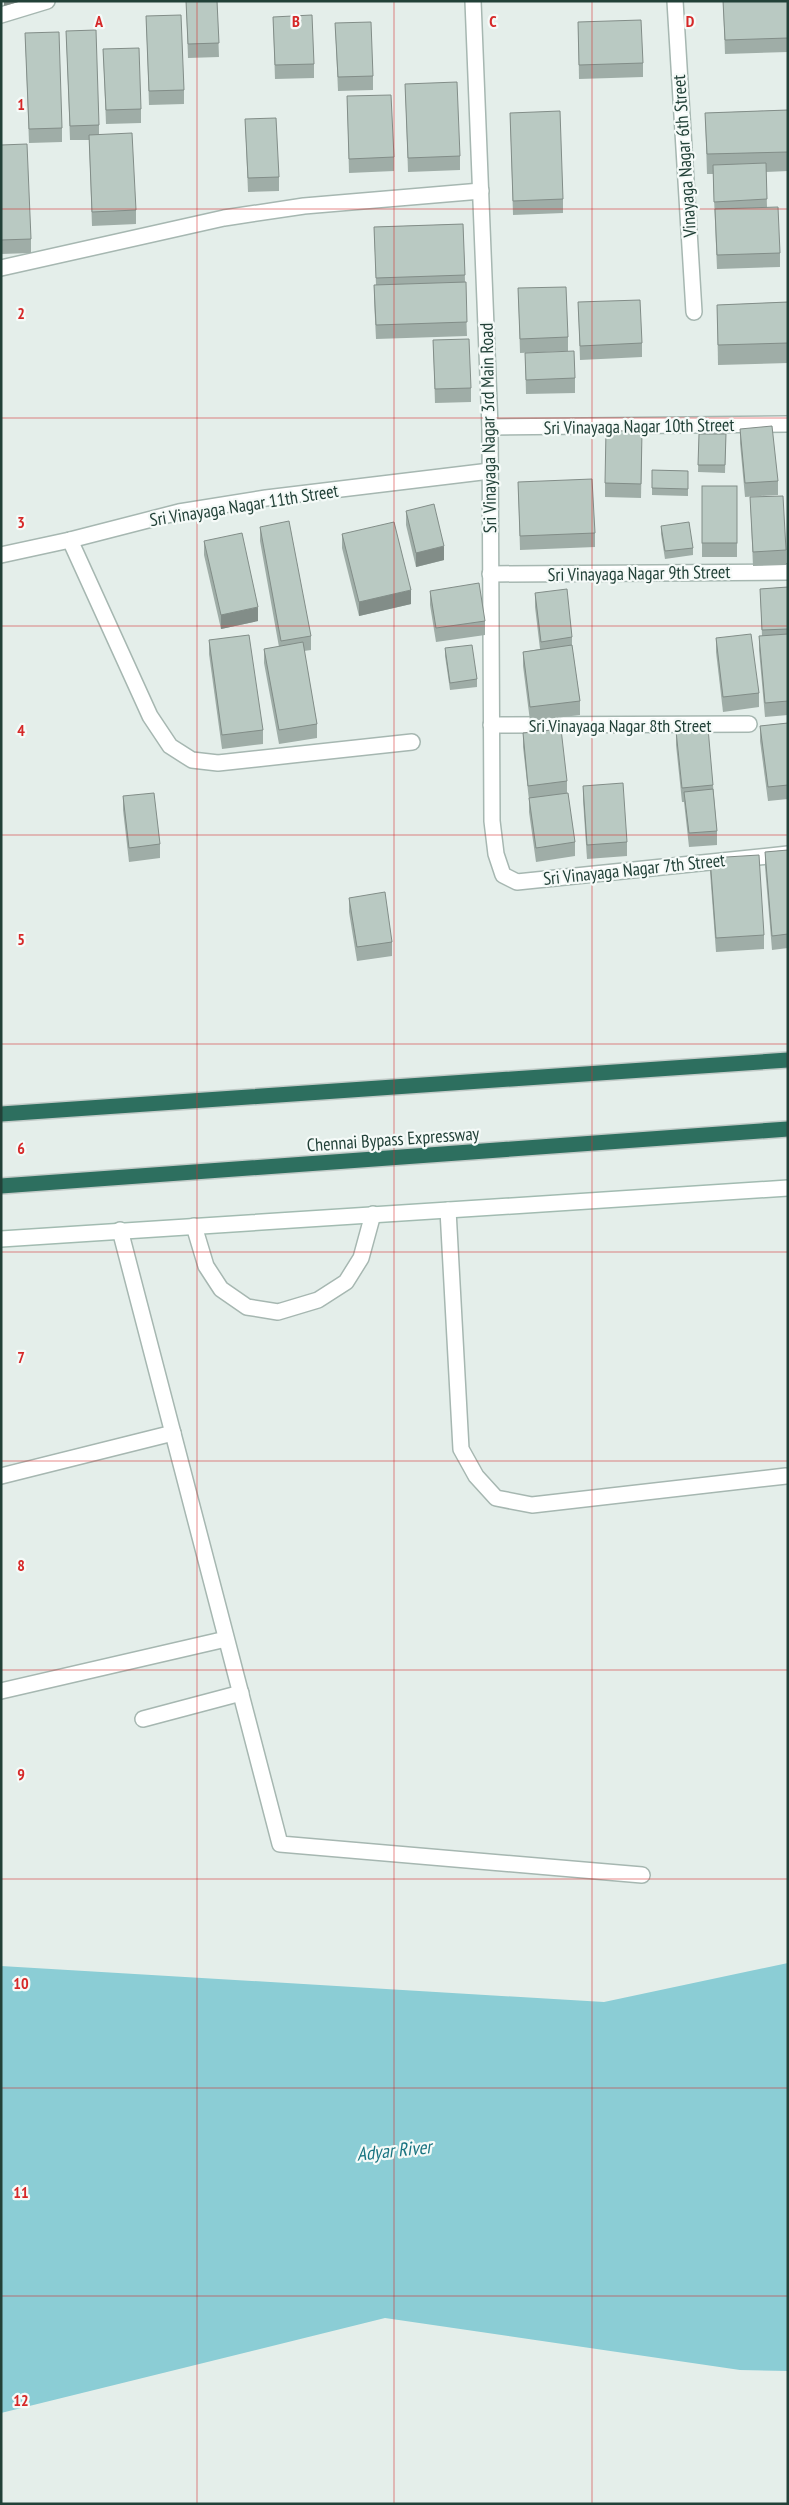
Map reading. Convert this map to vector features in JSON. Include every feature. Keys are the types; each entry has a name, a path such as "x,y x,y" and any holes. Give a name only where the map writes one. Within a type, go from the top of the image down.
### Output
{"highway":[{"path":"1,1114 788,1060"},
{"name":"Chennai Bypass Expressway","path":"1,1186 788,1129"}],"street":[{"path":"1,15 47,1"},
{"name":"Sri Vinayaga Nagar 3rd Main Road","path":"473,1 490,427 492,821 496,854"},
{"name":"Vinayaga Nagar 6th Street","path":"675,1 694,312"},
{"path":"1,268 224,218 304,206 481,191"},
{"name":"Sri Vinayaga Nagar 10th Street","path":"490,427 788,424"},
{"name":"Sri Vinayaga Nagar 11th Street","path":"1,554 70,540 189,510 266,498 490,471"},
{"path":"70,540 150,716 170,746 192,760 218,762 412,742"},
{"name":"Sri Vinayaga Nagar 9th Street","path":"490,574 788,572"},
{"name":"Sri Vinayaga Nagar 8th Street","path":"491,725 749,724"},
{"name":"Sri Vinayaga Nagar 7th Street","path":"496,854 504,875 517,882 788,854"},
{"path":"1,1239 788,1188"},
{"path":"448,1210 461,1449 476,1476 496,1498 532,1505 786,1476"},
{"path":"194,1226 206,1266 221,1289 246,1308 278,1312 318,1300 346,1282 361,1258 373,1214"},
{"path":"120,1230 280,1844 642,1875"},
{"path":"1,1476 173,1433"},
{"path":"1,1691 226,1639"},
{"path":"143,1719 241,1693"}],"water":[{"name":"Adyar River","path":"788,1963 788,2371 740,2370 385,2318 1,2413 1,1966 604,2002"}],"building":[{"path":"186,1 217,1 219,43 188,44"},
{"path":"723,1 788,1 788,38 725,40"},
{"path":"181,15 184,90 149,91 146,16"},
{"path":"312,15 314,64 275,65 273,17"},
{"path":"641,20 643,63 579,65 578,22"},
{"path":"371,22 373,76 338,77 335,23"},
{"path":"96,30 99,125 70,126 66,31"},
{"path":"59,32 62,128 29,129 25,33"},
{"path":"139,48 141,109 106,110 103,49"},
{"path":"457,82 460,156 408,158 405,84"},
{"path":"391,95 394,157 349,159 347,96"},
{"path":"788,110 788,152 707,154 705,113"},
{"path":"560,111 563,199 513,201 510,113"},
{"path":"276,118 279,177 248,178 245,119"},
{"path":"132,133 136,210 92,212 89,135"},
{"path":"27,144 31,239 1,240 1,145"},
{"path":"766,163 767,199 714,202 713,165"},
{"path":"778,207 780,253 717,255 715,209"},
{"path":"463,224 465,275 376,278 374,227"},
{"path":"466,282 467,322 376,325 374,285"},
{"path":"566,287 568,337 520,339 518,288"},
{"path":"640,300 642,343 580,346 578,302"},
{"path":"788,302 788,343 718,345 717,305"},
{"path":"469,339 471,388 435,389 433,340"},
{"path":"574,351 575,378 526,380 525,353"},
{"path":"772,426 778,481 745,483 740,429"},
{"path":"606,430 642,432 641,484 605,483"},
{"path":"699,434 726,434 725,465 698,465"},
{"path":"652,470 688,471 688,489 652,488"},
{"path":"592,479 595,533 520,536 518,482"},
{"path":"702,486 737,486 737,543 702,543"},
{"path":"783,496 786,550 753,552 750,497"},
{"path":"434,504 444,546 416,553 406,511"},
{"path":"289,521 311,636 281,641 260,527"},
{"path":"394,522 411,590 359,602 342,534"},
{"path":"689,522 693,548 665,551 661,526"},
{"path":"242,533 258,607 221,615 204,541"},
{"path":"479,583 485,621 436,628 430,591"},
{"path":"788,587 788,629 762,630 760,589"},
{"path":"567,589 572,637 541,642 535,593"},
{"path":"751,634 759,693 723,697 716,638"},
{"path":"788,634 788,701 765,703 759,636"},
{"path":"249,635 263,730 222,735 209,640"},
{"path":"303,642 317,724 279,730 264,649"},
{"path":"472,645 477,679 450,683 445,648"},
{"path":"572,645 580,701 530,707 523,652"},
{"path":"788,723 788,785 768,787 760,726"},
{"path":"708,728 713,785 682,788 676,731"},
{"path":"561,729 567,781 528,786 523,733"},
{"path":"623,783 627,842 587,845 583,786"},
{"path":"713,789 717,831 689,833 684,792"},
{"path":"154,793 160,844 129,848 123,796"},
{"path":"568,793 575,842 536,848 529,798"},
{"path":"788,850 788,934 772,936 765,852"},
{"path":"759,855 764,935 716,938 710,858"},
{"path":"385,892 392,942 357,947 349,898"}]}
